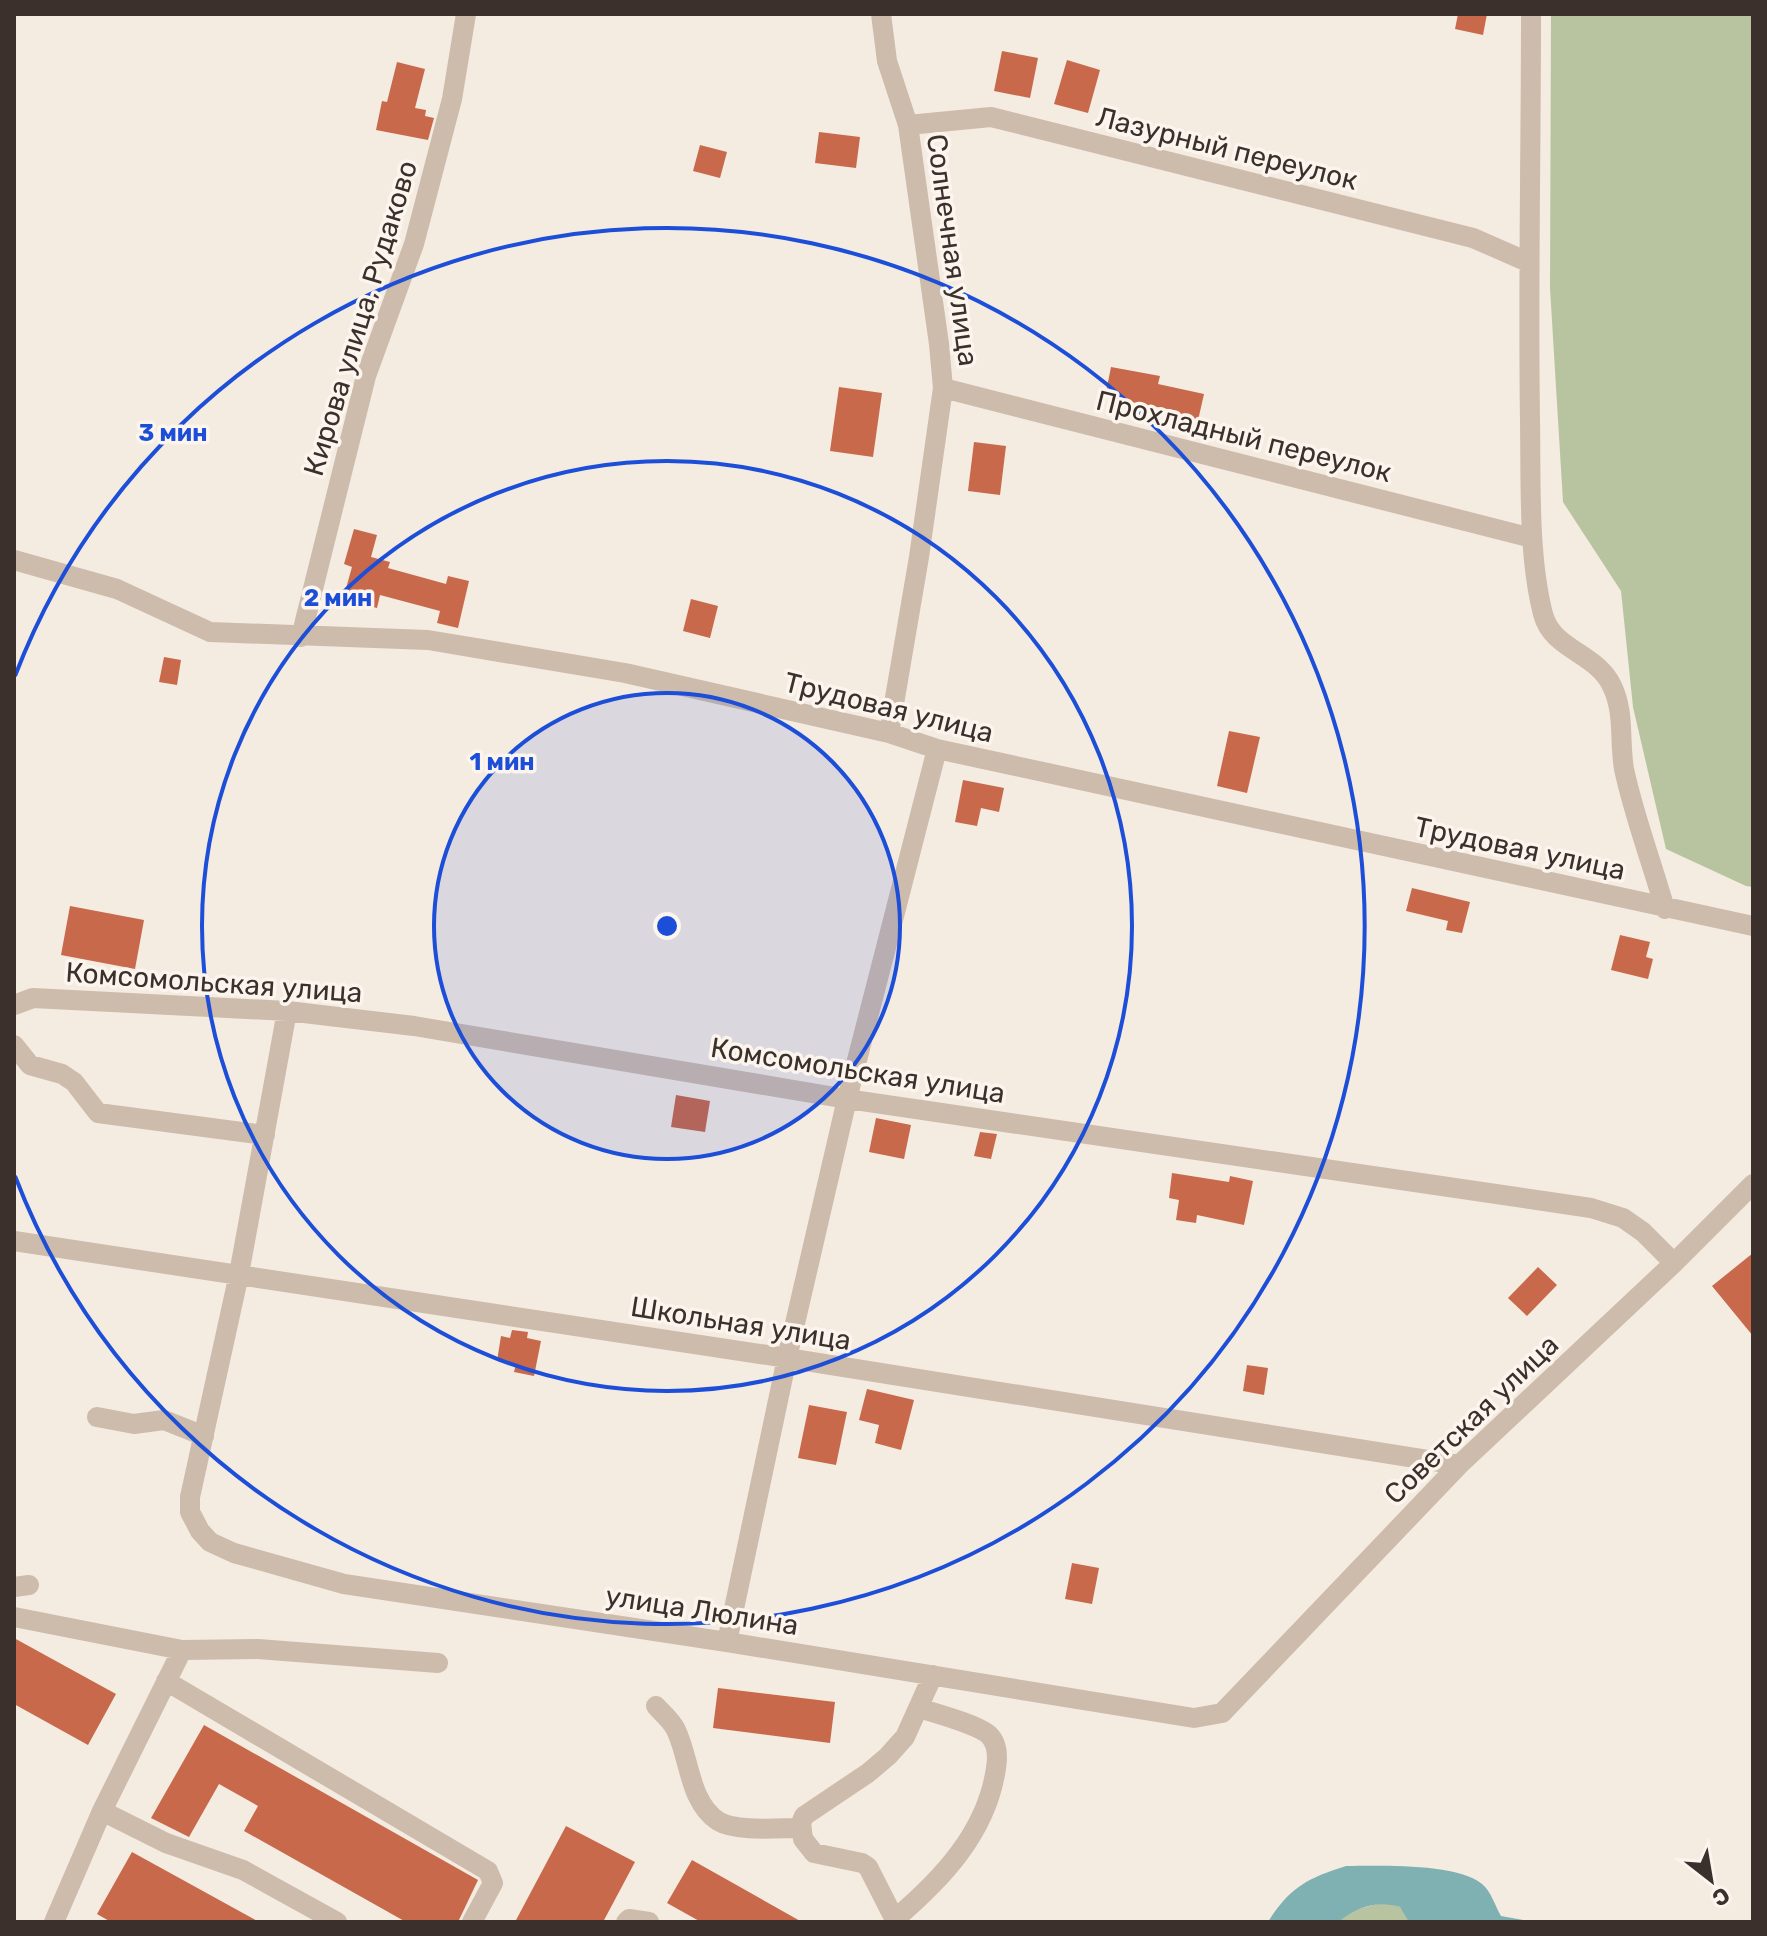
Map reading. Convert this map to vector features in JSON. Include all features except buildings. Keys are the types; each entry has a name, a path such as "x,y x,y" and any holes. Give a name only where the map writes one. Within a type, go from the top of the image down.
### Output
{"street":[{"name":"Кирова улица, Рудаково","path":"301,637 366,376 414,244 430,186 452,99 466,14"},
{"name":"Солнечная улица","path":"881,14 887,61 908,125 943,388 889,733"},
{"path":"1531,14 1528,262 1532,538 1543,614 1548,628 1564,644 1599,667 1617,696 1622,716 1624,770 1665,909"},
{"name":"Лазурный переулок","path":"908,125 991,117 1473,238 1528,262"},
{"name":"Прохладный переулок","path":"943,388 1532,538"},
{"name":"Трудовая улица","path":"14,560 117,589 210,632 428,640 625,673 889,733 937,749 1753,926"},
{"path":"727,1642 787,1358 847,1099 937,749"},
{"name":"Комсомольская улица","path":"14,1005 33,998 287,1011 414,1026 847,1099 1591,1208 1623,1218 1643,1232 1674,1263"},
{"path":"97,1417 134,1424 164,1420 204,1436 239,1274 287,1011"},
{"path":"14,1045 30,1065 62,1074 74,1082 98,1113 265,1135"},
{"name":"Советская улица","path":"1235,1700 1459,1465 1674,1263 1753,1184"},
{"name":"Школьная улица","path":"14,1241 787,1358 1459,1465"},
{"name":"улица Люлина","path":"204,1436 190,1497 190,1512 210,1542 234,1553 344,1584 1194,1718 1222,1713 1235,1700"},
{"path":"14,1617 182,1650 258,1649 438,1663"},
{"path":"54,1922 102,1811 182,1650"},
{"path":"919,1708 987,1734 995,1743 998,1756 994,1783 981,1818 965,1847 924,1894 896,1920 868,1867 814,1853 805,1845 800,1828 804,1816 868,1773 905,1737 933,1675"},
{"path":"166,1681 488,1871 493,1883 472,1922"},
{"path":"656,1706 675,1727 696,1794 719,1821 744,1828 800,1828"},
{"path":"102,1811 166,1843 243,1870 337,1922"},
{"path":"626,1922 629,1919 649,1922"}],"green space":[{"path":"1551,14 1753,14 1753,887 1666,849 1633,707 1621,591 1563,502 1550,288"},
{"path":"1384,1902 1400,1907 1411,1921 1339,1922 1351,1911"}],"water":[{"path":"1346,1866 1417,1867 1455,1872 1482,1884 1501,1916 1535,1922 1409,1922 1400,1907 1383,1904 1352,1912 1339,1922 1268,1922 1284,1900 1301,1885"}]}
